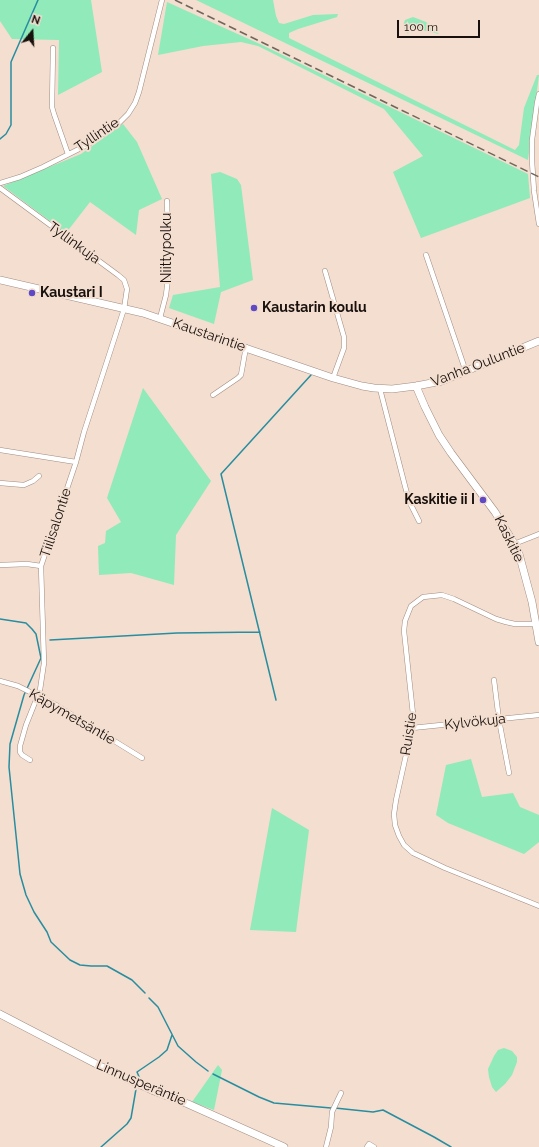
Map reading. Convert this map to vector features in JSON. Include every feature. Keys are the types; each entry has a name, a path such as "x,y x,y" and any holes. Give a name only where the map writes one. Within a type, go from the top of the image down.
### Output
{"street":[{"name":"Tyllintie","path":"0,183 20,177 43,167 87,145 119,123 128,114 135,104 162,0"},
{"path":"53,48 52,107 68,154"},
{"path":"539,94 532,140 534,191 539,224"},
{"name":"Tyllinkuja","path":"0,188 124,280 127,289 124,309"},
{"name":"Niittypolku","path":"160,318 166,295 169,270 167,202"},
{"path":"426,255 466,372"},
{"path":"325,271 344,337 342,354 333,378"},
{"name":"Kaustarintie","path":"0,280 160,318 333,378 362,386 380,389 416,386"},
{"name":"Tiilisalontie","path":"30,760 22,755 20,752 20,746 26,725 38,696 45,654 41,566 76,462 84,432 124,309"},
{"name":"Vanha Ouluntie","path":"416,386 442,381 539,341"},
{"path":"213,395 241,375 246,347"},
{"name":"Kaskitie","path":"416,386 439,435 495,512 518,550 532,602 539,642"},
{"path":"380,389 409,501 418,521"},
{"path":"0,450 76,462"},
{"path":"0,483 24,485 40,476"},
{"path":"514,544 539,534"},
{"path":"0,564 27,564 41,566"},
{"name":"Ruistie","path":"536,624 515,624 496,619 454,599 442,595 430,596 417,601 411,606 405,621 404,631 413,704 412,728 394,814 395,825 399,836 404,845 413,853 428,861 539,906"},
{"path":"494,680 499,720 510,773"},
{"name":"Käpymetsäntie","path":"0,681 18,686 61,708 142,758"},
{"name":"Kylvökuja","path":"412,728 539,715"},
{"name":"Linnusperäntie","path":"0,1014 102,1068 188,1104 284,1147"},
{"path":"326,1147 331,1126 332,1112 341,1093"},
{"path":"367,1147 370,1144 374,1147"}],"green space":[{"path":"0,0 91,0 102,72 58,95 59,40 12,39 0,21"},
{"path":"196,0 273,0 279,23 284,24 313,15 338,14 337,17 289,33 289,38 515,150 519,145 524,108 537,75 539,75 528,160"},
{"path":"167,2 262,45 528,174 530,198 421,238 393,172 423,156 384,109 258,46 241,42 203,46 158,55"},
{"path":"413,17 426,22 439,34 410,27 408,34 403,26 405,20"},
{"path":"123,124 137,142 162,199 139,210 136,235 90,202 66,233 3,186 81,154"},
{"path":"220,172 237,179 241,185 253,280 221,292 214,324 169,308 173,295 220,287 211,174"},
{"path":"143,388 211,481 176,535 174,585 131,573 99,575 98,546 105,543 106,531 121,522 107,498"},
{"path":"471,759 482,797 513,793 520,807 539,815 539,842 524,854 448,823 436,815 446,765"},
{"path":"272,808 309,830 296,932 250,930"},
{"path":"504,1048 512,1051 517,1057 517,1062 512,1075 496,1092 492,1087 488,1069 498,1050"},
{"path":"218,1065 222,1070 214,1110 192,1102"}],"waterway":[{"path":"0,139 6,134 11,125 11,62 38,0"},
{"path":"276,700 221,474 311,375"},
{"path":"0,619 26,623 36,634 41,658 24,695 10,744 9,767 20,874 26,895 51,942 70,960 80,965 107,966 132,980 145,993"},
{"path":"50,640 177,633 260,632"},
{"path":"149,998 158,1007 178,1046 208,1071"},
{"path":"140,1079 137,1072 167,1050 172,1035"},
{"path":"213,1074 274,1103 331,1108"},
{"path":"101,1147 127,1124 131,1118 136,1089"},
{"path":"335,1108 373,1112 383,1110 451,1147"}],"railway":[{"path":"175,0 539,177"}],"place":[{"name":"Kaustari I","path":"32,293"},
{"name":"Kaustarin koulu","path":"254,308"},
{"name":"Kaskitie ii I","path":"483,500"}]}
